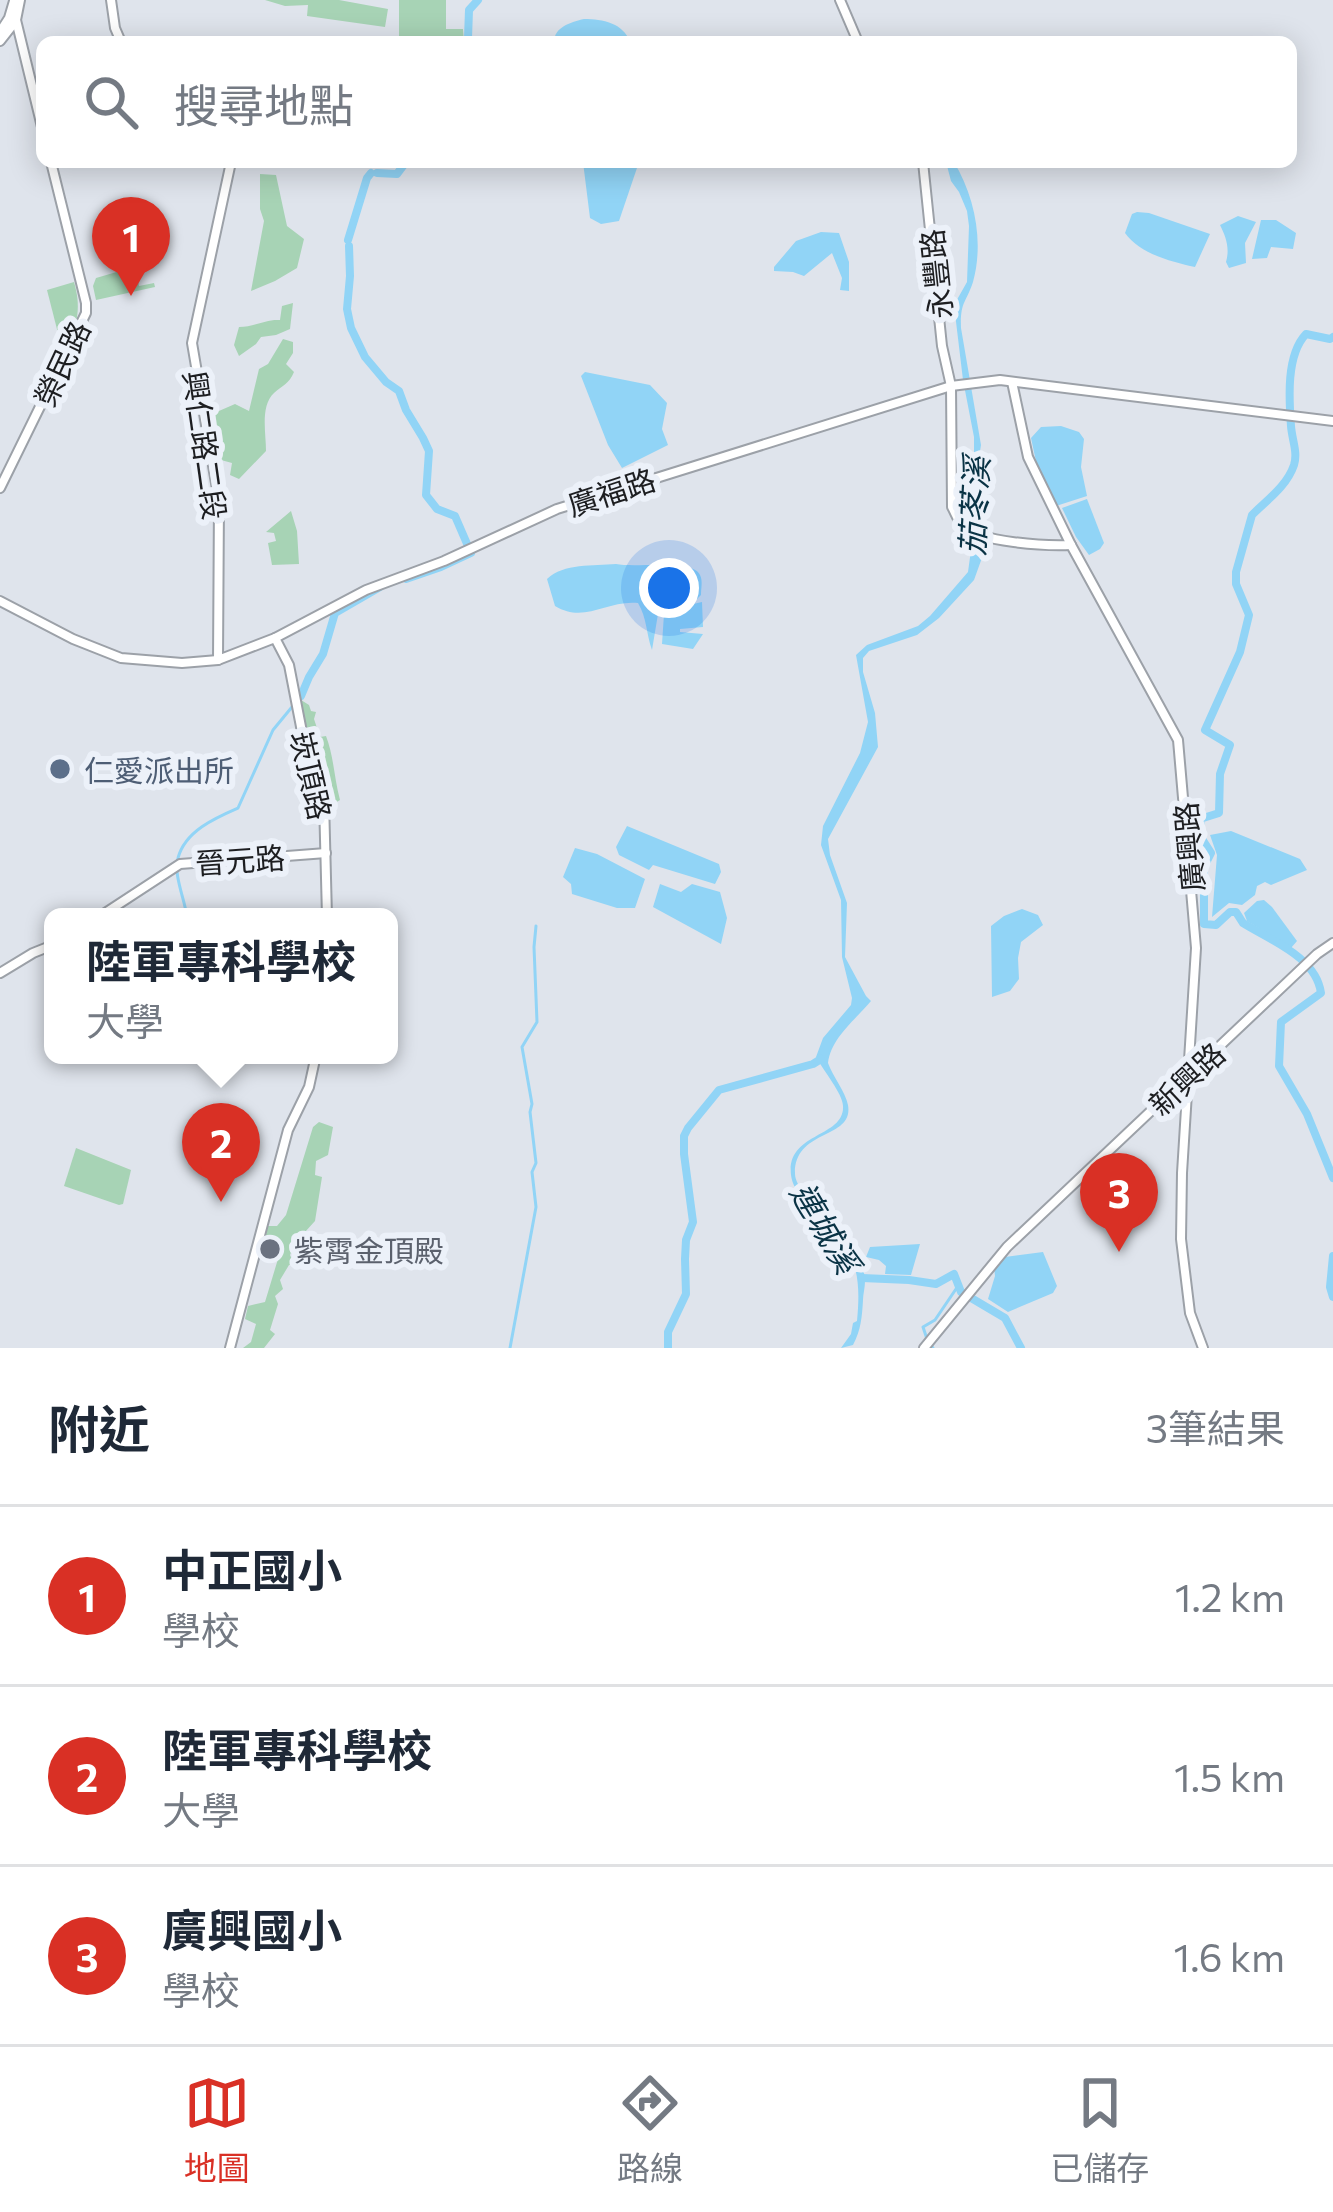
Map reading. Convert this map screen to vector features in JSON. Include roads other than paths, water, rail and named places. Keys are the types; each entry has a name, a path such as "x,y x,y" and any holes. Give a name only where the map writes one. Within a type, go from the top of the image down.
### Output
{"street":[{"path":"0,36 13,19 17,0"},
{"path":"110,0 118,36"},
{"path":"840,0 855,36"},
{"path":"13,19 36,105"},
{"name":"榮民路","path":"0,488 86,314 52,168"},
{"name":"興仁路二段","path":"218,661 219,501 192,343 230,168"},
{"name":"永豐路","path":"924,168 950,386 952,502 960,524 984,536 1071,545"},
{"name":"廣福路","path":"218,661 275,638 366,590 445,561 556,508 950,386 1012,382 1333,421"},
{"name":"廣興路","path":"1012,382 1028,457 1178,740 1196,948 1181,1239 1190,1313 1203,1348"},
{"path":"0,601 74,640 121,658 218,661"},
{"name":"崁頂路","path":"275,638 289,665 303,737 324,800 326,908"},
{"name":"晉元路","path":"113,908 180,864 326,853"},
{"name":"新興路","path":"927,1344 1007,1247 1333,943"},
{"path":"0,973 44,948"},
{"path":"230,1348 288,1130 310,1087 314,1064"}],"water":[{"path":"598,20 612,23 626,36 556,36 569,24"},
{"path":"584,168 637,168 619,221 601,224 590,218"},
{"path":"948,168 957,168 972,205 977,236 976,267 961,328 981,445 971,507 983,555 974,580 939,618 917,635 869,651 863,658 878,747 828,839 847,903 845,957 871,1001 839,1037 828,1063 848,1105 847,1116 804,1149 795,1174 806,1196 842,1234 861,1264 865,1281 859,1329 853,1345 841,1348 857,1321 853,1261 840,1237 801,1196 791,1175 797,1151 835,1124 843,1106 816,1057 823,1038 852,998 842,957 841,900 821,845 823,826 860,753 868,722 856,655 867,645 918,626 968,572 971,550 965,521 974,437 954,305 967,282 969,226 967,211"},
{"path":"1137,212 1210,234 1195,267 1157,256 1131,240 1125,233"},
{"path":"1238,216 1256,222 1245,243 1246,263 1229,268 1220,225"},
{"path":"1261,220 1276,220 1296,233 1293,249 1271,247 1267,258 1252,259"},
{"path":"821,232 839,233 849,262 849,291 840,290 842,278 832,253 804,276 774,271 796,241"},
{"path":"585,372 650,385 667,403 662,429 668,445 622,468 581,376"},
{"path":"1061,426 1079,432 1084,439 1081,467 1087,496 1056,506 1037,466 1031,438 1041,427"},
{"path":"1087,499 1104,543 1089,555 1062,508"},
{"path":"579,566 687,567 700,575 697,599 659,608 652,650 638,603 576,613 555,606 547,579 554,574"},
{"path":"702,602 703,627 680,629 703,634 693,649 662,644 664,614"},
{"path":"627,826 719,864 715,884 653,865 649,870 619,855 616,847"},
{"path":"1231,831 1300,859 1307,870 1271,885 1265,882 1242,905 1229,903 1212,917 1217,855 1210,835"},
{"path":"575,848 645,879 635,908 617,908 572,894 571,884 563,877"},
{"path":"660,884 681,892 692,884 720,892 727,918 721,944 653,907"},
{"path":"1264,900 1297,941 1291,948 1247,921 1244,913"},
{"path":"1022,909 1038,915 1043,925 1021,942 1019,979 1010,991 992,997 991,926"},
{"path":"920,1244 911,1275 885,1274 886,1266 866,1257 870,1247"},
{"path":"1043,1252 1057,1286 1053,1293 1008,1312 988,1299 994,1266 1005,1257"}],"waterway":[{"path":"468,36 469,10 478,0"},
{"path":"377,173 397,174 402,168"},
{"path":"348,240 371,173"},
{"path":"349,246 351,328 365,357 399,391 429,451 426,495 437,509 455,516 471,553 406,579"},
{"path":"1333,337 1306,334 1295,353 1290,391 1295,460 1282,486 1252,515 1236,572 1249,615 1240,652 1205,730 1230,745 1220,774 1219,813 1200,819 1202,839 1211,853 1204,867 1204,924 1216,925 1236,912 1243,923 1302,960 1317,980 1321,993 1281,1022 1279,1066 1307,1114 1333,1178"},
{"path":"301,696 323,654 335,613 380,587"},
{"path":"185,908 177,872 182,849 202,827 238,808 273,730 301,696"},
{"path":"510,1348 536,1207 532,1104 522,1047 537,1022 536,926"},
{"path":"668,1348 668,1332 686,1294 686,1240 693,1222 684,1154 688,1128 719,1090 821,1059"},
{"path":"1333,1256 1333,1297"},
{"name":"連城溪","path":"862,1278 936,1284 954,1274 961,1292 1005,1318 1021,1348"},
{"path":"933,1348 923,1327 935,1320 958,1286"}],"place":[{"name":"中正國小","path":"131,296"},
{"name":"仁愛派出所","path":"60,769"},
{"name":"陸軍專科學校","path":"221,1202"},
{"name":"紫霄金頂殿","path":"270,1249"},
{"name":"廣興國小","path":"1119,1252"}],"water label":[{"name":"茄苳溪","path":"973,506"}]}
